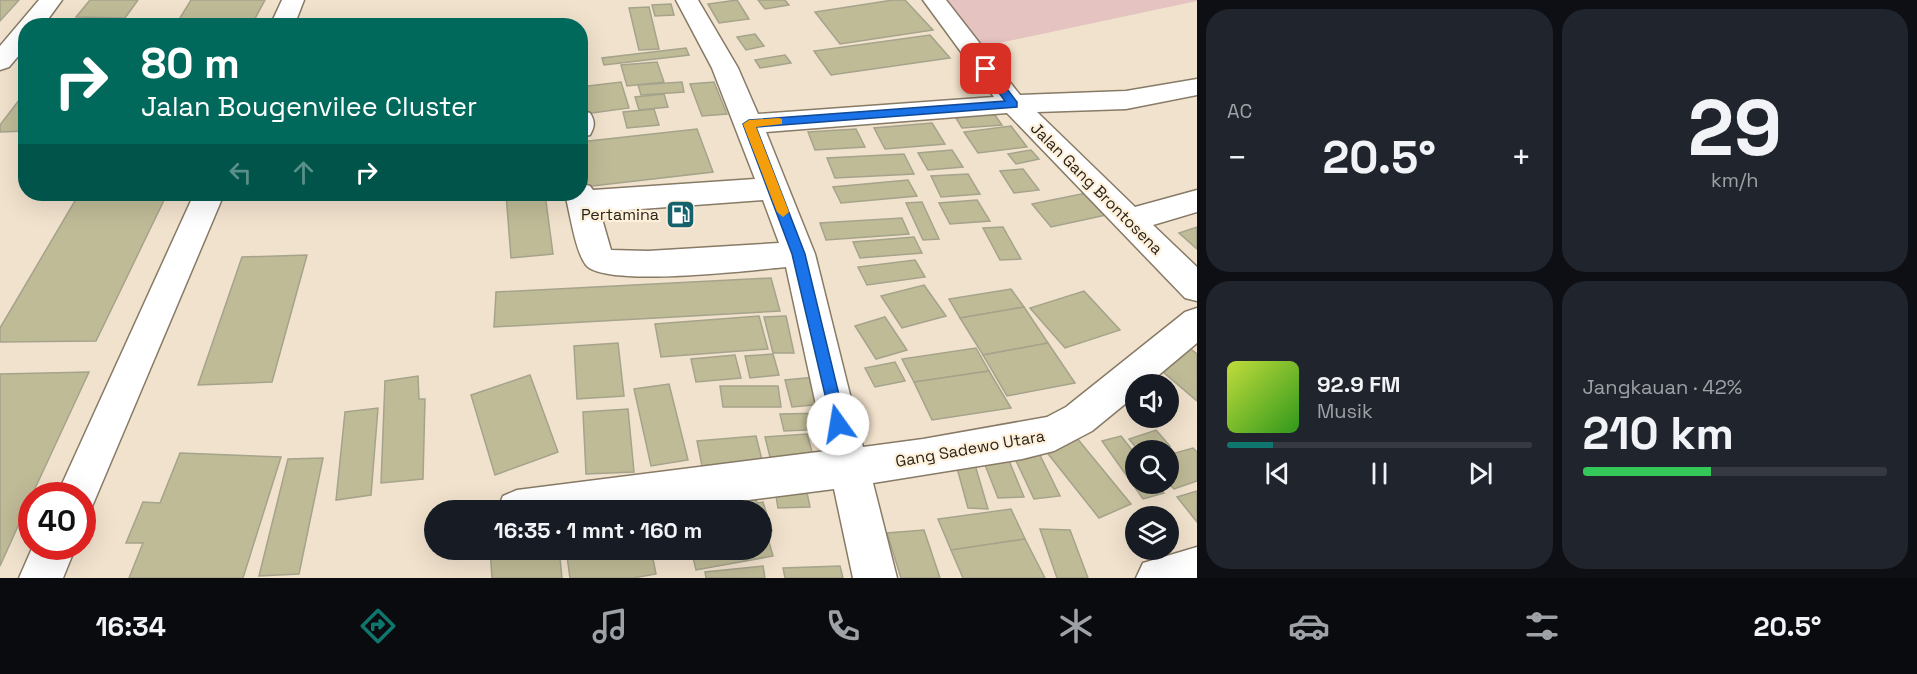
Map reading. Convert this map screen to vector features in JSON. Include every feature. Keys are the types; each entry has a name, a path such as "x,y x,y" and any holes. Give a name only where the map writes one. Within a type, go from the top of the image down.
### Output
{"street":[{"path":"36,18 51,0"},
{"path":"285,18 293,0"},
{"path":"687,0 725,68 775,188 799,254 875,578"},
{"name":"Jalan Gang Brontosena","path":"934,0 1013,104 1197,288"},
{"path":"0,63 18,41"},
{"path":"749,124 1013,104 1126,100 1197,87"},
{"path":"588,198 775,188"},
{"path":"83,482 206,201"},
{"path":"582,201 597,256 604,262 648,264 799,254"},
{"path":"1129,220 1197,201"},
{"name":"Gang Sadewo Utara","path":"592,500 923,458 1022,441 1054,433 1079,419 1197,322"},
{"path":"41,578 49,560"},
{"path":"1158,578 1197,568"}],"shaded area":[{"path":"921,0 1197,0 1197,1 962,51"}],"building":[{"path":"0,0 19,0 0,21"},
{"path":"90,0 138,0 125,18 76,17"},
{"path":"191,0 265,0 255,18 180,18"},
{"path":"737,0 749,19 719,23 708,4"},
{"path":"758,0 785,0 789,5 765,9"},
{"path":"905,0 933,30 840,44 815,12"},
{"path":"671,4 674,15 655,16 652,5"},
{"path":"649,7 659,49 639,50 629,8"},
{"path":"755,34 764,46 746,50 737,37"},
{"path":"930,35 950,58 831,75 814,51"},
{"path":"686,48 689,55 604,65 602,58"},
{"path":"785,55 791,63 760,68 755,60"},
{"path":"657,62 664,82 627,86 621,65"},
{"path":"621,82 629,108 588,114 588,86"},
{"path":"682,82 684,92 641,95 638,85"},
{"path":"714,82 727,114 702,116 690,84"},
{"path":"664,94 668,107 639,110 635,97"},
{"path":"18,101 18,131 0,132 0,125"},
{"path":"990,108 1002,125 962,128 951,110"},
{"path":"654,109 659,125 627,128 623,112"},
{"path":"932,123 945,144 885,149 874,128"},
{"path":"1011,126 1027,147 978,153 964,132"},
{"path":"697,129 713,172 588,187 588,141"},
{"path":"856,129 865,147 815,150 808,132"},
{"path":"952,150 963,167 928,170 918,153"},
{"path":"1031,150 1039,159 1016,164 1008,154"},
{"path":"904,154 914,174 835,178 827,158"},
{"path":"1023,169 1039,190 1014,193 1000,171"},
{"path":"968,174 980,194 941,197 931,176"},
{"path":"908,180 917,196 841,203 833,187"},
{"path":"1086,193 1106,215 1051,227 1032,204"},
{"path":"977,200 990,221 950,224 939,203"},
{"path":"75,201 164,201 96,341 0,342 0,328"},
{"path":"507,201 546,201 553,254 511,258"},
{"path":"922,202 939,239 923,240 906,203"},
{"path":"902,218 909,234 826,240 820,223"},
{"path":"1003,227 1021,259 1000,260 983,228"},
{"path":"1197,227 1197,249 1179,233"},
{"path":"914,237 922,253 860,258 853,242"},
{"path":"307,255 272,382 198,385 242,257"},
{"path":"915,260 925,277 867,285 858,267"},
{"path":"771,278 780,311 494,327 496,292"},
{"path":"924,285 946,316 902,328 881,296"},
{"path":"1011,289 1024,307 960,318 949,299"},
{"path":"1084,291 1120,330 1065,348 1030,308"},
{"path":"1024,307 1048,343 983,355 960,318"},
{"path":"759,316 768,349 661,357 655,324"},
{"path":"786,316 794,353 773,353 764,317"},
{"path":"885,317 907,350 876,359 855,326"},
{"path":"618,343 624,396 577,399 574,346"},
{"path":"1048,343 1075,383 1007,396 983,355"},
{"path":"1187,346 1197,354 1197,401 1179,386 1179,374 1165,374 1156,366"},
{"path":"976,348 989,371 914,382 902,359"},
{"path":"773,354 779,375 750,378 745,356"},
{"path":"735,355 741,378 696,382 691,359"},
{"path":"895,362 905,381 875,387 865,368"},
{"path":"989,371 1011,408 932,420 914,382"},
{"path":"89,372 38,482 18,482 18,526 0,566 0,374"},
{"path":"530,375 558,452 495,475 471,395"},
{"path":"418,376 419,399 425,399 423,479 381,483 385,381"},
{"path":"816,377 824,404 792,407 785,380"},
{"path":"669,384 688,460 651,466 634,389"},
{"path":"720,386 778,386 781,407 723,407"},
{"path":"378,408 371,495 336,500 345,412"},
{"path":"628,409 634,472 586,474 583,412"},
{"path":"827,413 831,429 784,431 780,414"},
{"path":"1156,430 1165,440 1130,440"},
{"path":"807,434 813,455 770,457 765,437"},
{"path":"756,436 762,460 702,466 697,441"},
{"path":"1121,436 1125,441 1125,474 1102,441"},
{"path":"1076,437 1131,504 1099,518 1045,450"},
{"path":"1034,443 1060,496 1034,499 1009,446"},
{"path":"1193,448 1197,452 1197,481 1179,487 1179,452"},
{"path":"1005,451 1024,497 998,498 980,452"},
{"path":"180,453 281,457 243,578 129,578 143,543 126,543 143,502 160,503"},
{"path":"954,457 973,458 988,509 968,508"},
{"path":"323,458 299,574 259,576 288,459"},
{"path":"751,483 756,500 679,500 678,495"},
{"path":"805,483 810,507 778,508 774,484"},
{"path":"1197,491 1197,522 1177,497"},
{"path":"1139,494 1160,494 1143,499"},
{"path":"1011,509 1025,539 951,550 938,519"},
{"path":"1040,529 1070,530 1088,578 1057,578"},
{"path":"924,530 940,578 901,578 887,533"},
{"path":"1025,539 1045,578 963,578 951,550"},
{"path":"491,560 560,560 562,578 492,578"},
{"path":"568,560 653,560 656,574 633,578 570,578"},
{"path":"694,560 751,560 696,570"},
{"path":"763,566 765,578 706,578 705,572"},
{"path":"840,566 843,578 785,578 783,568"}],"slow traffic":[{"path":"779,121 749,124 783,212"}],"place":[{"name":"Pertamina","path":"680,214"}],"route":[{"path":"838,424 799,254 749,124 1013,104 986,69"}]}
